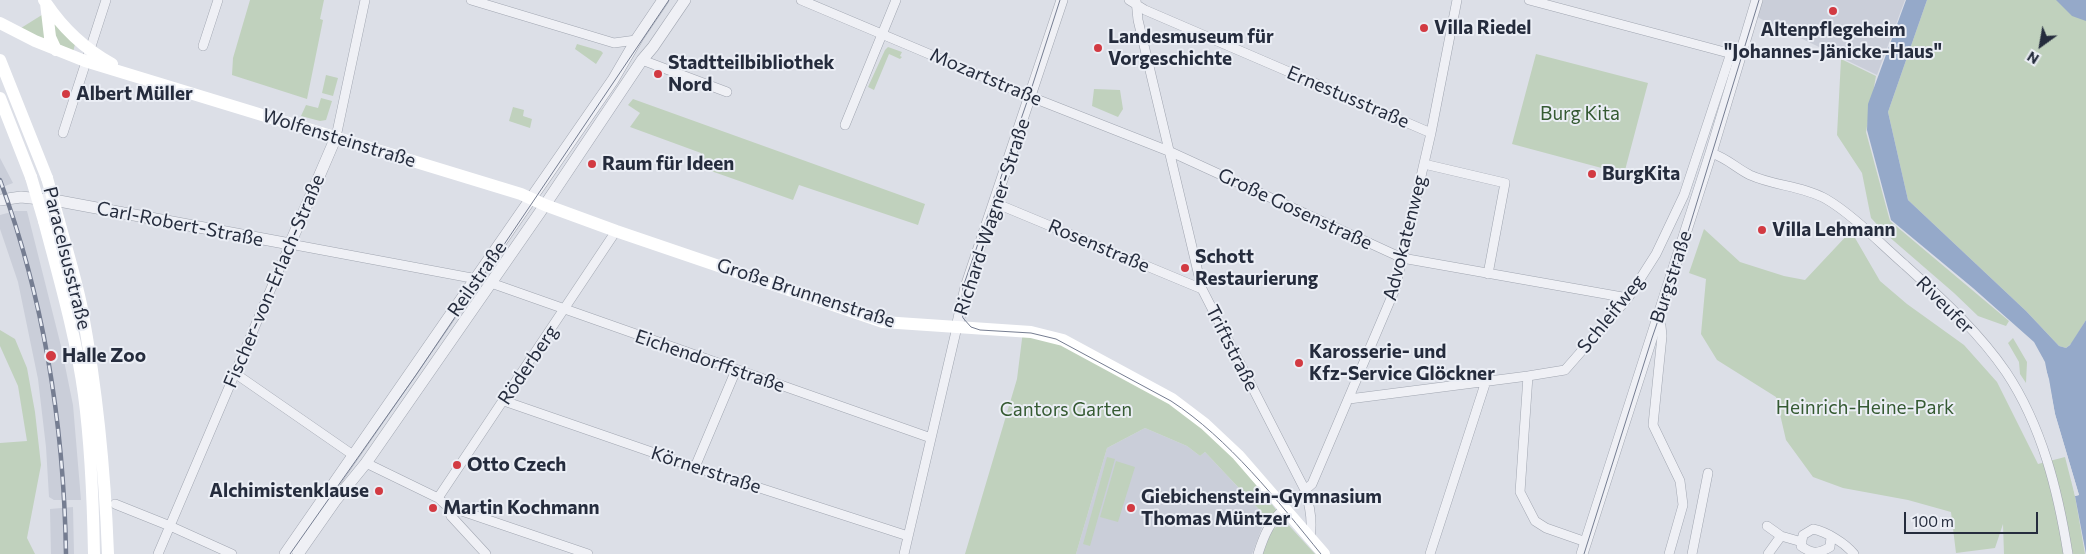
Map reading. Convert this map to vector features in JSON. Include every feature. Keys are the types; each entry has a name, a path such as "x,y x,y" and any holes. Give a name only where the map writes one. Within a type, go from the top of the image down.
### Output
{"main road":[{"name":"Wolfensteinstraße","path":"45,2 87,56"},
{"name":"Wolfensteinstraße","path":"45,2 50,37 56,50"},
{"name":"Wolfensteinstraße","path":"0,23 56,50 87,56 132,75 532,198 545,205"},
{"name":"Paracelsusstraße","path":"0,60 47,178 81,307 94,378 109,503 108,554"},
{"name":"Paracelsusstraße","path":"0,98 30,177 44,221 68,312 84,395 93,510 94,554"},
{"name":"Große Brunnenstraße","path":"545,205 883,322 1031,332 1056,336 1172,399 1222,438 1324,554"}],"street":[{"path":"64,133 106,0"},
{"path":"203,46 218,0"},
{"name":"Fischer-von-Erlach-Straße","path":"158,554 336,137 365,0"},
{"path":"471,0 614,43 636,40"},
{"name":"Reilstraße","path":"285,554 613,80 624,59 663,0"},
{"name":"Reilstraße","path":"298,554 335,501 366,464 685,0"},
{"name":"Mozartstraße","path":"801,0 1031,97 1171,152"},
{"path":"845,125 896,0"},
{"name":"Richard-Wagner-Straße","path":"904,554 963,296 1062,0"},
{"name":"Advokatenweg","path":"1304,490 1312,484 1395,289 1431,133 1457,0"},
{"path":"1529,0 1736,55"},
{"name":"Burgstraße","path":"1582,554 1711,153 1736,55 1757,0"},
{"name":"Ernestusstraße","path":"1134,2 1431,133"},
{"name":"Triftstraße","path":"1134,2 1202,289 1304,490 1312,524 1310,537"},
{"path":"614,43 621,51 624,59"},
{"name":"Schleifweg","path":"1349,399 1565,370 1628,298 1656,254 1684,195 1736,55"},
{"path":"642,60 726,92"},
{"name":"Große Gosenstraße","path":"1171,152 1402,258 1628,298"},
{"name":"Riveufer","path":"1711,153 1724,157 1752,176 1816,195 1834,204 1885,247 1965,322 1994,356 2022,399 2044,448 2054,481 2068,554"},
{"path":"1424,164 1505,183 1488,274"},
{"name":"Carl-Robert-Straße","path":"0,200 22,197 60,202 477,279"},
{"name":"Rosenstraße","path":"995,202 1202,289"},
{"name":"Röderberg","path":"438,498 616,230"},
{"name":"Eichendorffstraße","path":"491,283 931,438"},
{"path":"1656,322 1662,326 1662,336 1653,425 1680,481 1683,505 1669,554"},
{"path":"695,468 736,370"},
{"path":"236,374 353,455"},
{"path":"1528,376 1520,492 1535,520 1546,528 1586,542"},
{"path":"1430,554 1486,381"},
{"name":"Körnerstraße","path":"504,401 695,468 908,536"},
{"path":"366,464 438,498 448,506 588,554"},
{"path":"1692,554 1708,474"},
{"path":"109,503 170,526 232,554"},
{"path":"448,506 451,516 486,554"},
{"path":"1258,554 1273,519 1285,508"},
{"path":"1766,526 1781,536 1802,542"},
{"path":"1831,537 1830,547 1820,553 1810,553 1801,546 1803,535 1813,530 1822,531 1848,546 1854,554"},
{"path":"1768,554 1781,536"}],"shaded area":[{"path":"1763,0 1905,0 1877,75 1757,17"},
{"path":"0,158 13,183 0,188"},
{"path":"15,211 27,211 61,346 73,405 81,500 54,500 49,497 46,447 38,379 18,282 0,229 0,215"},
{"path":"1145,428 1187,446 1200,456 1205,452 1266,517 1252,554 1076,554 1107,448"},
{"path":"73,507 74,554 51,554 50,509"}],"green space":[{"path":"250,0 324,0 320,19 323,20 307,99 232,75 233,58"},
{"path":"1927,0 2086,0 2086,320 2072,343 2066,348 2059,346 2026,311 1908,200 1888,112"},
{"path":"45,13 48,42 21,28"},
{"path":"53,18 75,44 73,52 59,43 55,35"},
{"path":"577,44 603,53 596,64 575,49"},
{"path":"888,47 902,52 900,56 902,57 900,59 889,54 874,90 868,87"},
{"name":"Burg Kita","path":"1536,54 1648,83 1624,174 1512,144"},
{"path":"1841,59 1876,76 1866,132 1890,221 2009,321 2006,326 1978,316 1887,235 1871,218 1862,173 1837,135"},
{"path":"326,75 338,78 333,96 322,93"},
{"path":"1094,89 1120,90 1123,109 1118,117 1092,106"},
{"path":"321,98 332,101 326,120 320,121 301,116 306,105 318,108"},
{"path":"633,99 925,204 918,225 799,185 793,200 697,166 701,153 630,127 640,113 628,105"},
{"path":"513,107 524,110 523,116 532,119 530,128 509,121"},
{"name":"Heinrich-Heine-Park","path":"1704,229 1740,262 1784,276 1805,280 1851,231 1880,281 1907,304 1964,345 1997,382 2038,464 2065,457 2075,496 2085,554 2004,554 2003,524 1995,548 1956,553 1951,512 1908,500 1843,488 1813,477 1786,440 1776,397 1717,360 1701,334 1706,279 1689,273"},
{"path":"0,330 15,339 27,368 35,412 41,465 27,538 35,554 0,554 0,443 27,441 18,386 0,346"},
{"name":"Cantors Garten","path":"1023,331 1055,340 1170,401 1221,441 1278,512 1270,521 1205,452 1200,456 1187,446 1145,428 1107,448 1076,554 965,554 1017,379"},
{"path":"2013,338 2027,362 2026,383 2020,374 2019,362 2008,343"},
{"path":"1107,457 1115,459 1090,546 1083,544"},
{"path":"1116,461 1135,467 1118,522 1100,517"},
{"path":"1284,520 1315,554 1261,554 1267,535"}],"water":[{"path":"1906,0 1927,0 1888,112 1908,200 2026,311 2059,346 2066,348 2070,345 2086,320 2086,554 2075,496 2079,495 2055,414 2045,362 2034,342 1891,220 1867,130 1868,104"},
{"path":"2056,0 2086,0 2086,21 2072,16"}],"pier":[{"path":"2042,357 2049,379 2055,414 2079,495 2075,496 2068,462 2053,415 2047,379 2040,358"}],"tram line":[{"path":"290,554 416,375 669,0"},
{"path":"1060,0 963,287 961,309 963,318 971,327 980,330 1031,333 1056,339 1171,401 1212,433 1251,471 1321,554"},
{"path":"1584,554 1652,338 1682,251 1759,0"}],"railway":[{"path":"0,180 29,271 49,364 61,459 66,554"}],"place":[{"name":"Altenpflegeheim \"Johannes-Jänicke-Haus\"","path":"1833,11"},
{"name":"Villa Riedel","path":"1424,28"},
{"name":"Landesmuseum für Vorgeschichte","path":"1098,48"},
{"name":"Stadtteilbibliothek Nord","path":"658,74"},
{"name":"Albert Müller","path":"66,94"},
{"name":"Raum für Ideen","path":"592,164"},
{"name":"BurgKita","path":"1592,174"},
{"name":"Villa Lehmann","path":"1762,230"},
{"name":"Schott Restaurierung","path":"1185,268"},
{"name":"Halle Zoo","path":"51,356"},
{"name":"Karosserie- und Kfz-Service Glöckner","path":"1299,363"},
{"name":"Otto Czech","path":"457,465"},
{"name":"Alchimistenklause","path":"379,491"},
{"name":"Martin Kochmann","path":"433,508"},
{"name":"Giebichenstein-Gymnasium Thomas Müntzer","path":"1131,508"}]}
